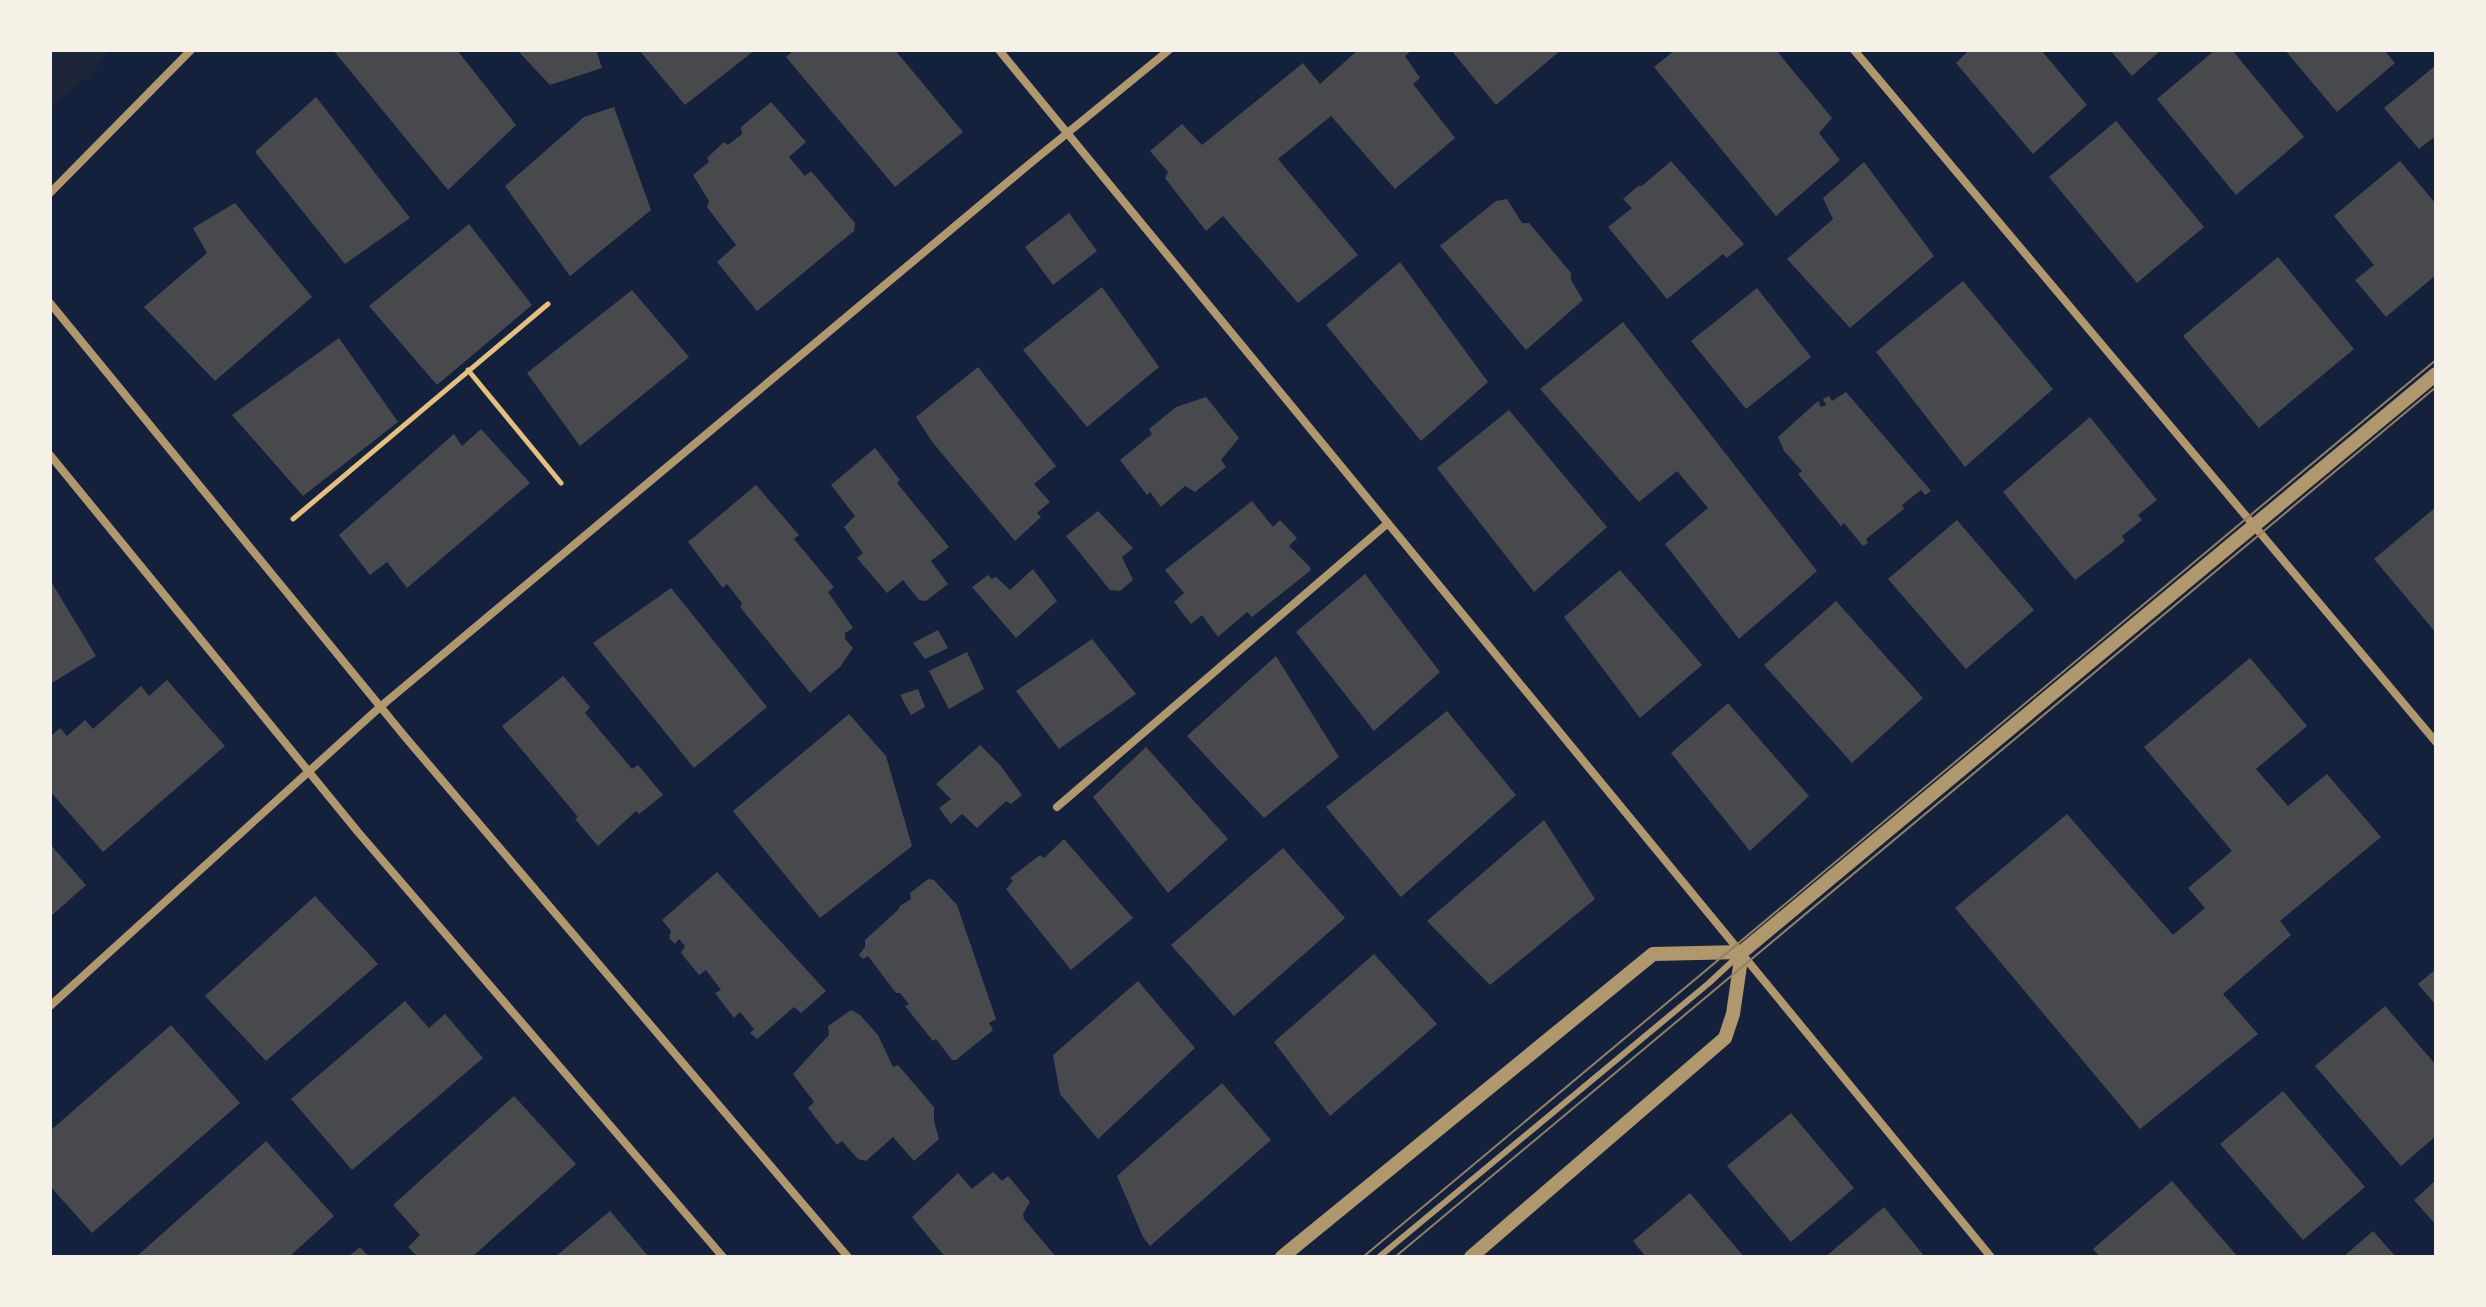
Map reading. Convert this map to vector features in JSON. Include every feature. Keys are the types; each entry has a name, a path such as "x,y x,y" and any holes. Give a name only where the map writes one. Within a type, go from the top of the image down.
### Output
{"street":[{"path":"50,193 191,50"},
{"path":"999,50 1991,1257"},
{"path":"50,1006 380,707 1169,50"},
{"path":"1854,50 2436,742"},
{"path":"50,303 380,707 848,1257"},
{"path":"1282,1257 1653,954 1742,952 2436,374"},
{"path":"50,455 308,772 723,1257"},
{"path":"1057,807 1388,523"},
{"path":"1471,1257 1725,1038 1733,1014 1742,952"}],"lane":[{"path":"1379,1257 1709,983 1742,952"}],"path":[{"path":"293,519 548,304"},
{"path":"468,370 561,483"}],"shaded area":[{"path":"50,50 110,50 92,73 50,108"}],"building":[{"path":"333,50 457,50 516,125 448,190"},
{"path":"517,50 596,50 602,68 550,85"},
{"path":"639,50 755,50 685,105"},
{"path":"794,50 895,50 963,132 895,187 786,57"},
{"path":"1358,50 1412,50 1405,56 1420,78 1413,84 1455,138 1395,189 1331,116 1278,159 1358,255 1298,303 1223,216 1206,231 1165,178 1168,172 1150,151 1182,124 1202,145 1303,63 1320,84"},
{"path":"1451,50 1561,50 1496,105"},
{"path":"1675,50 1776,50 1832,118 1819,133 1840,160 1776,216 1654,67"},
{"path":"1969,50 2041,50 2087,105 2033,154 1956,63"},
{"path":"2110,50 2161,50 2132,76"},
{"path":"2215,50 2232,50 2304,137 2236,195 2157,99"},
{"path":"2285,50 2384,50 2395,63 2337,112"},
{"path":"2436,65 2436,142 2433,138 2419,149 2384,108"},
{"path":"316,97 410,218 345,264 255,152"},
{"path":"771,102 806,142 789,157 805,176 811,171 855,223 854,231 757,311 717,262 736,245 707,207 709,201 693,175 709,162 707,158 724,142 728,145 742,134 741,127"},
{"path":"614,107 651,210 570,276 505,186 584,117"},
{"path":"2116,121 2204,227 2137,283 2049,177"},
{"path":"1671,161 1744,244 1727,258 1723,254 1667,299 1608,227 1632,208 1623,199"},
{"path":"2400,161 2436,204 2436,275 2386,317 2355,280 2374,265 2334,216"},
{"path":"1864,162 1934,256 1850,328 1787,259 1833,219 1823,198"},
{"path":"1507,199 1522,223 1529,223 1571,273 1571,280 1583,300 1526,350 1440,246 1496,201"},
{"path":"235,203 312,297 215,381 144,307 207,253 193,228"},
{"path":"1069,213 1097,251 1053,285 1025,247"},
{"path":"469,224 532,305 437,385 369,306"},
{"path":"2278,257 2354,349 2259,428 2183,336"},
{"path":"1400,262 1488,382 1421,441 1326,325"},
{"path":"1963,281 2053,389 1965,467 1876,352"},
{"path":"1102,287 1159,367 1087,427 1023,350"},
{"path":"1757,288 1811,357 1746,409 1691,341"},
{"path":"632,290 689,357 580,446 527,373"},
{"path":"1623,322 1817,571 1739,639 1665,544 1708,508 1677,471 1639,502 1540,389"},
{"path":"339,338 398,422 303,496 232,415"},
{"path":"978,367 1056,466 1034,484 1050,502 1037,513 1041,517 1015,541 933,443 916,417"},
{"path":"1846,392 1931,491 1925,495 1921,490 1902,505 1904,509 1866,539 1868,543 1863,546 1844,523 1841,526 1798,474 1802,471 1784,451 1778,437 1818,401 1821,407 1826,405 1823,399 1829,396 1832,401"},
{"path":"1206,397 1239,438 1221,460 1226,467 1195,492 1185,486 1161,507 1150,492 1147,495 1120,460 1152,434 1149,429 1176,407"},
{"path":"1509,410 1607,527 1534,592 1437,468"},
{"path":"2090,417 2157,500 2138,515 2142,520 2122,536 2125,541 2075,580 2003,492"},
{"path":"481,429 530,483 407,588 387,562 370,575 339,535 454,434 462,446"},
{"path":"875,448 900,480 897,483 949,547 931,561 948,584 926,601 919,600 903,580 887,593 857,558 863,553 844,527 855,516 831,485"},
{"path":"756,485 799,535 794,539 834,587 828,592 853,628 845,633 845,639 853,648 840,667 810,693 740,607 742,603 727,584 723,588 688,542"},
{"path":"1252,501 1273,527 1280,520 1297,538 1289,546 1311,570 1252,617 1247,612 1218,637 1202,615 1191,624 1174,602 1184,593 1165,570"},
{"path":"2436,507 2436,633 2374,559"},
{"path":"1098,511 1133,548 1122,557 1133,580 1120,591 1110,590 1066,536"},
{"path":"1957,520 2034,610 1966,669 1888,579"},
{"path":"1033,569 1057,601 1016,638 972,587 988,575 992,579 996,577 1010,590"},
{"path":"1620,570 1702,665 1640,718 1564,617"},
{"path":"1365,574 1440,672 1374,731 1296,632"},
{"path":"50,580 96,656 50,684"},
{"path":"671,588 767,707 694,768 593,643"},
{"path":"1836,601 1923,698 1852,763 1764,665"},
{"path":"938,630 948,648 925,659 913,643"},
{"path":"1092,639 1136,694 1059,749 1016,691"},
{"path":"967,652 984,689 949,709 929,671"},
{"path":"1276,656 1339,757 1264,818 1187,736"},
{"path":"2250,658 2307,726 2256,769 2288,806 2327,774 2381,837 2280,921 2291,935 2223,994 2258,1034 2140,1129 1955,908 2067,814 2173,935 2205,908 2188,888 2232,851 2144,747"},
{"path":"563,676 590,707 585,713 632,769 638,765 663,795 639,814 636,811 598,846 575,819 578,817 502,726"},
{"path":"167,680 225,746 103,852 50,791 50,737 60,728 67,736 85,720 93,729 141,686 149,696"},
{"path":"918,689 925,707 911,715 900,695"},
{"path":"1728,703 1809,796 1750,851 1671,753"},
{"path":"1447,711 1516,795 1401,897 1326,807"},
{"path":"849,714 886,756 912,846 820,918 733,811"},
{"path":"980,745 1000,765 1022,795 1011,804 1006,801 977,828 962,814 951,824 939,808 951,799 936,784"},
{"path":"1146,747 1228,839 1168,893 1093,797"},
{"path":"1544,820 1595,899 1490,985 1427,921"},
{"path":"1064,839 1133,918 1071,970 1006,889 1013,881 1010,878 1040,855 1044,858"},
{"path":"50,844 86,885 50,917"},
{"path":"1283,848 1345,918 1234,1016 1171,945"},
{"path":"717,872 826,991 801,1013 794,1007 757,1039 750,1033 754,1029 740,1012 734,1018 715,993 721,990 706,970 699,975 681,953 685,946 679,939 675,944 669,938 671,931 662,920"},
{"path":"928,879 934,880 957,905 996,1019 989,1023 993,1030 956,1060 952,1060 936,1039 933,1041 905,1006 909,1004 900,993 896,993 868,956 863,959 859,955 865,947 865,940 911,899 910,893"},
{"path":"315,896 378,964 266,1061 205,996"},
{"path":"1374,954 1437,1024 1330,1116 1274,1042"},
{"path":"2436,969 2436,1005 2418,984"},
{"path":"1138,981 1195,1048 1098,1139 1060,1094 1053,1055"},
{"path":"405,1001 429,1028 445,1014 483,1058 352,1170 291,1099"},
{"path":"2385,1006 2436,1065 2436,1136 2401,1166 2315,1066"},
{"path":"851,1010 860,1015 878,1035 893,1067 898,1065 934,1107 939,1139 914,1161 893,1137 866,1161 858,1159 842,1141 837,1145 808,1108 814,1102 793,1074 829,1035 828,1026"},
{"path":"171,1025 240,1103 92,1233 50,1186 50,1131"},
{"path":"1222,1083 1271,1140 1150,1246 1143,1237 1117,1176"},
{"path":"2283,1091 2365,1187 2303,1240 2220,1144"},
{"path":"514,1096 576,1164 472,1257 418,1257 408,1247 420,1235 393,1205"},
{"path":"1791,1113 1854,1188 1791,1242 1727,1166"},
{"path":"266,1141 334,1216 289,1257 136,1257"},
{"path":"993,1172 1002,1181 1008,1176 1030,1202 1023,1214 1024,1219 1056,1257 945,1257 912,1217 958,1173 972,1189"},
{"path":"2436,1180 2436,1225 2414,1200"},
{"path":"2172,1181 2238,1257 2100,1257 2093,1249"},
{"path":"1690,1193 1744,1257 1646,1257 1633,1241"},
{"path":"1884,1207 1925,1257 1825,1257"},
{"path":"610,1211 649,1257 555,1257"},
{"path":"2373,1231 2396,1257 2343,1257"},
{"path":"360,1247 369,1257 348,1257"}],"tram line":[{"path":"1363,1257 2436,360"},
{"path":"1395,1257 2436,387"}]}
